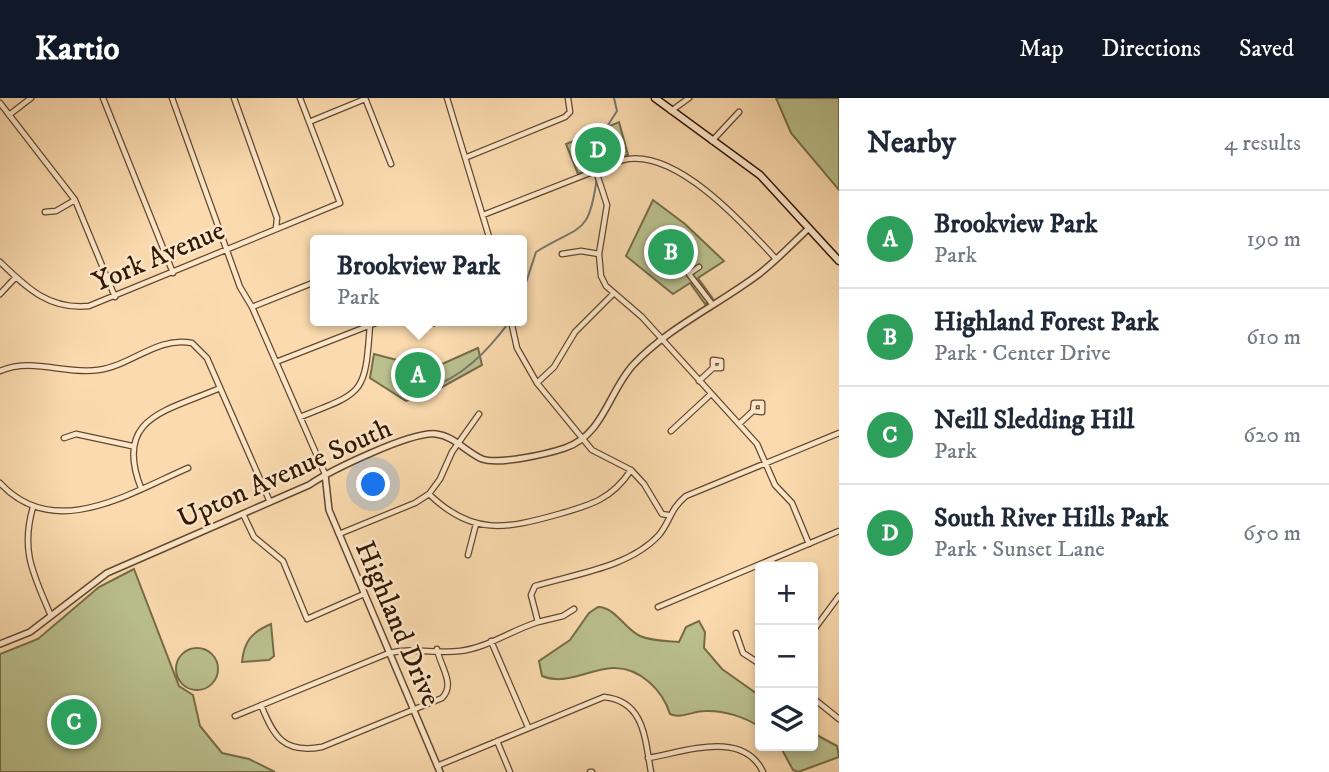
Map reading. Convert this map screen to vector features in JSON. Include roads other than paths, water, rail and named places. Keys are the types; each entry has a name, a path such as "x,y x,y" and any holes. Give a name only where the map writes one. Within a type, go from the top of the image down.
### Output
{"main road":[{"path":"654,98 760,176 839,261"}],"street":[{"path":"9,115 31,98"},
{"path":"103,98 173,273"},
{"name":"Highland Drive","path":"172,98 240,287 252,307 325,474 329,510 439,769"},
{"path":"234,98 277,218 276,228"},
{"path":"300,98 309,122 365,98 391,164"},
{"path":"447,98 489,235"},
{"path":"467,157 565,117 570,112 568,98"},
{"path":"671,111 690,98"},
{"path":"0,103 75,200 116,298"},
{"path":"712,141 739,112"},
{"name":"York Avenue","path":"0,262 40,297 63,306 89,306 116,298 340,203 309,122"},
{"path":"483,215 632,158 658,162 723,204 776,259"},
{"path":"596,170 607,205 599,254 601,276 612,294 642,317 757,443 775,485 792,503 809,544"},
{"path":"46,212 56,211 75,200"},
{"name":"Upton Avenue South","path":"0,644 30,632 107,573 309,485 325,474 422,435 440,435 480,458 498,461 564,449 582,438 600,420 631,367 662,341 776,259 809,228"},
{"path":"562,254 581,251 599,254"},
{"path":"699,267 690,274 712,304"},
{"path":"0,295 16,277"},
{"path":"252,307 310,284"},
{"path":"537,383 554,367 575,332 612,294"},
{"path":"276,362 367,326"},
{"path":"300,417 346,399 359,388 366,372 370,326"},
{"path":"512,326 517,348 537,383 582,438 601,457 631,470 644,484 662,514 668,515"},
{"path":"0,371 20,365 82,372 102,370 179,340 192,343 203,351 270,502"},
{"path":"699,381 713,368"},
{"path":"141,488 132,465 132,446 139,430 152,418 220,388"},
{"path":"671,432 711,394"},
{"path":"739,424 753,411"},
{"path":"339,534 415,503 429,494 440,479 457,443 479,414"},
{"path":"538,622 531,595 535,586 634,555 660,534 668,515 686,496 839,433"},
{"path":"64,438 76,434 132,446"},
{"path":"0,483 33,507 57,512 79,512 188,468"},
{"path":"429,494 450,512 476,524 517,526 596,503 615,491 631,470"},
{"path":"33,507 26,530 26,552 51,616"},
{"path":"243,514 254,537 283,561 307,619 364,594"},
{"path":"468,555 476,524"},
{"path":"658,607 839,531"},
{"path":"815,625 839,596"},
{"path":"235,716 389,653 408,648 461,651 538,622 563,616 574,609"},
{"path":"736,633 743,653 755,661"},
{"path":"491,641 528,727"},
{"path":"261,705 278,738 290,747 306,750 321,747 442,698 448,688 437,649"},
{"path":"439,769 594,699 615,698 629,705 643,727 651,772"},
{"path":"818,702 839,719"},
{"path":"497,741 510,772"},
{"path":"649,758 734,746 755,759 762,772"}],"waterway":[{"path":"598,168 601,136 617,111 614,98"},
{"path":"527,280 536,252 573,232 586,220 597,177"},
{"path":"413,383 426,388 451,378 473,362 506,326"}],"place":[{"name":"South River Hills Park","path":"598,150"},
{"name":"Highland Forest Park","path":"671,252"},
{"name":"Brookview Park","path":"418,375"},
{"name":"Neill Sledding Hill","path":"74,722"}]}
